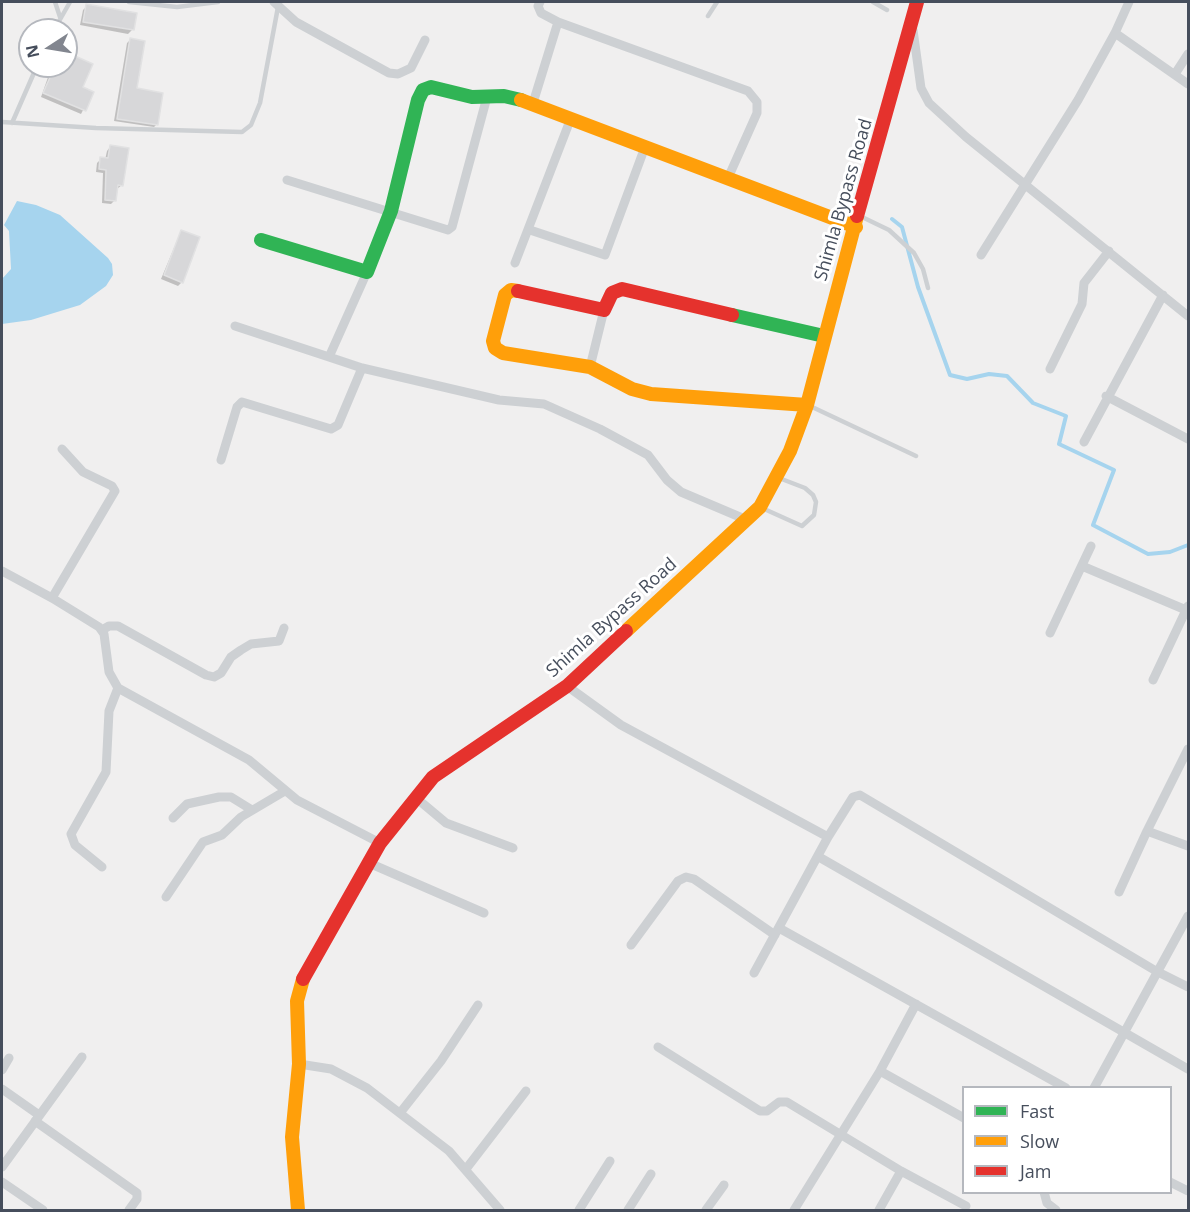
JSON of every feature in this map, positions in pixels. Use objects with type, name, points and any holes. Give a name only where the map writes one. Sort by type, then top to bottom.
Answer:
[{"type":"main road","name":"Shimla Bypass Road","points":[[298,1210],[292,1137],[299,1064],[297,1000],[299,989],[320,947],[380,843],[433,777],[567,686],[760,507],[790,451],[807,405],[917,2]]},
{"type":"main road","points":[[261,240],[367,272],[391,211],[423,90],[433,87],[472,97],[504,96],[533,103],[728,178],[858,221]]},
{"type":"main road","points":[[807,405],[651,394],[632,389],[590,367],[499,351],[493,340],[505,295],[511,290],[604,310],[612,293],[622,289],[824,336]]},
{"type":"street","points":[[540,2],[538,6],[541,13],[558,22],[754,96],[757,113],[728,178]]},
{"type":"street","points":[[981,255],[1026,186],[1115,33],[1129,2]]},
{"type":"street","points":[[276,4],[296,22],[389,73],[398,74],[411,68],[425,40]]},
{"type":"street","points":[[533,103],[558,22]]},
{"type":"street","points":[[912,22],[921,88],[929,103],[1026,186],[1188,316]]},
{"type":"street","points":[[1115,33],[1188,84]]},
{"type":"street","points":[[1175,74],[1188,54]]},
{"type":"street","points":[[287,180],[446,230],[450,229],[487,97]]},
{"type":"street","points":[[515,263],[530,230],[571,118]]},
{"type":"street","points":[[530,230],[604,255],[645,147]]},
{"type":"street","points":[[1050,369],[1082,304],[1084,283],[1109,251]]},
{"type":"street","points":[[329,357],[367,272]]},
{"type":"street","points":[[1084,442],[1106,396],[1163,295]]},
{"type":"street","points":[[590,367],[604,310]]},
{"type":"street","points":[[235,326],[362,368],[499,400],[544,404],[600,429],[648,455],[667,480],[681,492],[747,520]]},
{"type":"street","points":[[221,460],[237,407],[242,402],[331,429],[338,425],[362,368]]},
{"type":"street","points":[[1106,396],[1188,439]]},
{"type":"street","points":[[52,598],[115,491],[112,486],[83,472],[62,449]]},
{"type":"street","points":[[1050,633],[1091,546]]},
{"type":"street","points":[[1082,566],[1187,608],[1153,680]]},
{"type":"street","points":[[2,571],[52,598],[102,630],[109,672],[118,688],[249,760],[285,791],[380,843]]},
{"type":"street","points":[[102,630],[109,626],[118,626],[206,675],[214,677],[221,673],[231,657],[241,650],[251,645],[279,641],[284,628]]},
{"type":"street","points":[[567,686],[621,725],[828,837]]},
{"type":"street","points":[[102,867],[75,845],[70,834],[106,772],[109,711],[118,688]]},
{"type":"street","points":[[1119,892],[1188,749]]},
{"type":"street","points":[[166,897],[203,842],[222,835],[252,810],[285,791]]},
{"type":"street","points":[[754,973],[828,837],[853,797],[863,796],[1188,987]]},
{"type":"street","points":[[173,818],[187,804],[219,797],[231,797],[252,810]]},
{"type":"street","points":[[415,798],[446,823],[513,848]]},
{"type":"street","points":[[1147,831],[1188,846]]},
{"type":"street","points":[[819,857],[1188,1069]]},
{"type":"street","points":[[369,863],[484,913]]},
{"type":"street","points":[[631,945],[678,881],[686,877],[694,879],[777,932],[916,1004],[1062,1086]]},
{"type":"street","points":[[1095,1086],[1156,970],[1188,916]]},
{"type":"street","points":[[794,1210],[880,1071],[916,1004]]},
{"type":"street","points":[[400,1113],[441,1061],[478,1005]]},
{"type":"street","points":[[658,1047],[760,1110],[768,1111],[776,1104],[787,1102],[842,1133],[901,1171],[966,1206]]},
{"type":"street","points":[[2,1167],[82,1057]]},
{"type":"street","points":[[2,1070],[9,1058]]},
{"type":"street","points":[[299,1064],[318,1065],[344,1075],[400,1113],[449,1151],[500,1210]]},
{"type":"street","points":[[880,1071],[962,1117]]},
{"type":"street","points":[[2,1089],[37,1118],[137,1192],[137,1199],[129,1210]]},
{"type":"street","points":[[466,1169],[526,1091]]},
{"type":"street","points":[[579,1210],[610,1161]]},
{"type":"street","points":[[879,1210],[901,1171]]},
{"type":"street","points":[[628,1210],[651,1174]]},
{"type":"street","points":[[2,1182],[43,1210]]},
{"type":"street","points":[[1172,1183],[1188,1191]]},
{"type":"street","points":[[706,1210],[724,1185]]},
{"type":"street","points":[[1045,1194],[1047,1203],[1056,1210]]},
{"type":"lane","points":[[55,2],[60,17]]},
{"type":"lane","points":[[60,17],[70,2]]},
{"type":"lane","points":[[129,2],[177,7],[218,2]]},
{"type":"lane","points":[[708,16],[717,2]]},
{"type":"lane","points":[[873,2],[887,10]]},
{"type":"lane","points":[[2,122],[242,132],[250,125],[260,103],[276,4]]},
{"type":"lane","points":[[12,123],[32,78]]},
{"type":"lane","points":[[858,221],[898,236],[919,260],[928,288]]},
{"type":"lane","points":[[807,405],[916,456]]},
{"type":"lane","points":[[760,507],[794,525],[802,526],[810,521],[816,508],[813,495],[805,488],[778,477]]},
{"type":"water","points":[[17,201],[36,205],[60,215],[108,258],[112,264],[113,275],[106,286],[80,305],[31,320],[2,324],[2,279],[11,269],[9,231],[4,225]]},
{"type":"building","points":[[86,4],[137,13],[134,30],[83,22]]},
{"type":"building","points":[[130,38],[145,41],[137,88],[163,93],[158,125],[117,119]]},
{"type":"building","points":[[78,57],[93,64],[83,87],[94,92],[86,111],[43,93],[50,78],[78,78]]},
{"type":"building","points":[[110,145],[129,148],[123,186],[118,185],[116,201],[105,200],[106,170],[99,169],[100,157],[108,158]]},
{"type":"building","points":[[181,230],[200,237],[183,283],[164,275]]},
{"type":"waterway","points":[[892,219],[902,227],[918,287],[950,375],[967,379],[989,374],[1007,376],[1033,403],[1066,416],[1059,444],[1114,470],[1093,525],[1148,554],[1170,552],[1188,545]]},
{"type":"traffic: fast","points":[[261,240],[367,272],[391,211],[418,100],[423,90],[431,87],[472,97],[504,96],[521,100]]},
{"type":"traffic: fast","points":[[732,315],[824,336]]},
{"type":"traffic: slow","points":[[521,100],[856,227]]},
{"type":"traffic: slow","points":[[626,631],[760,507],[790,451],[807,405],[857,216]]},
{"type":"traffic: slow","points":[[518,291],[511,290],[505,295],[493,341],[495,348],[503,353],[590,367],[632,389],[651,394],[807,405]]},
{"type":"traffic: slow","points":[[298,1210],[292,1137],[299,1064],[297,1001],[303,979]]},
{"type":"traffic: jam","points":[[857,216],[917,2]]},
{"type":"traffic: jam","points":[[518,291],[604,310],[612,293],[622,289],[732,315]]},
{"type":"traffic: jam","points":[[303,979],[380,843],[433,777],[567,686],[626,631]]}]
